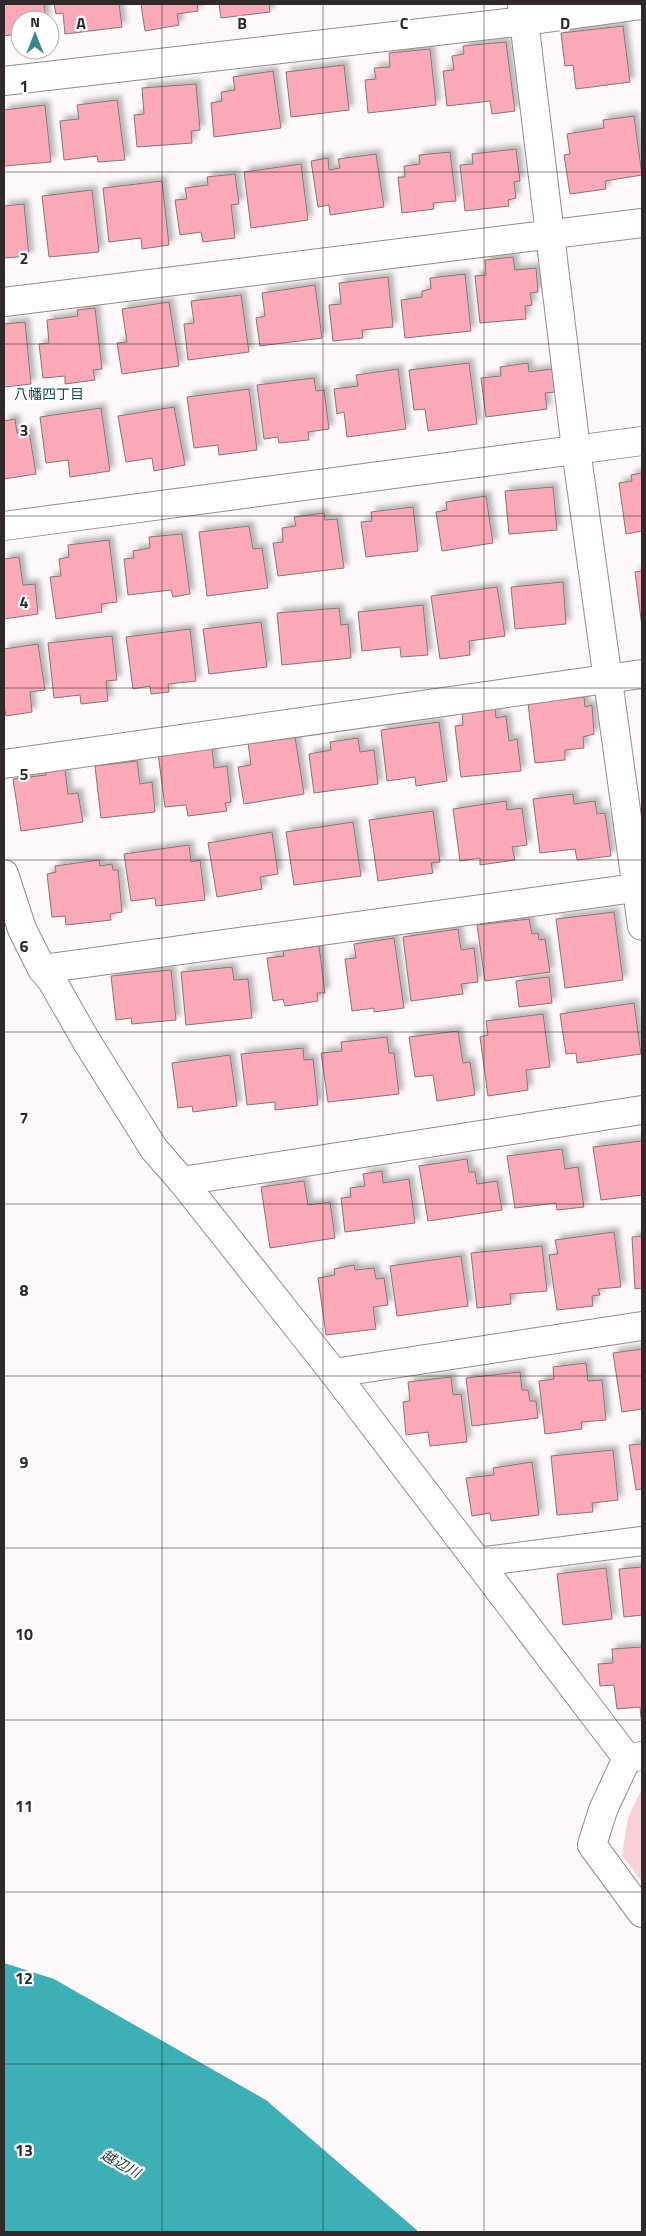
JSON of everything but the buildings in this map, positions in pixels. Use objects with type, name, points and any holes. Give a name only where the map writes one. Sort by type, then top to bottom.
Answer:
[{"type":"street","points":[[4,81],[523,12],[642,5]]},
{"type":"street","points":[[523,12],[576,449],[640,888],[642,926]]},
{"type":"street","points":[[4,302],[642,223]]},
{"type":"street","points":[[4,526],[642,441]]},
{"type":"street","points":[[4,764],[642,674]]},
{"type":"street","points":[[4,874],[22,930],[42,969],[52,981],[87,1042],[154,1149],[182,1181],[334,1373],[478,1562],[635,1757],[603,1810],[592,1844],[642,1913]]},
{"type":"street","points":[[42,969],[640,888]]},
{"type":"street","points":[[182,1181],[642,1110]]},
{"type":"street","points":[[334,1373],[642,1326]]},
{"type":"street","points":[[478,1562],[642,1541]]},
{"type":"shaded area","points":[[642,1788],[642,1882],[622,1855],[628,1818]]},
{"type":"water","name":"越辺川","points":[[4,1963],[54,1979],[266,2100],[419,2232],[4,2232]]},
{"type":"district","name":"八幡四丁目","points":[[49,393]]}]
